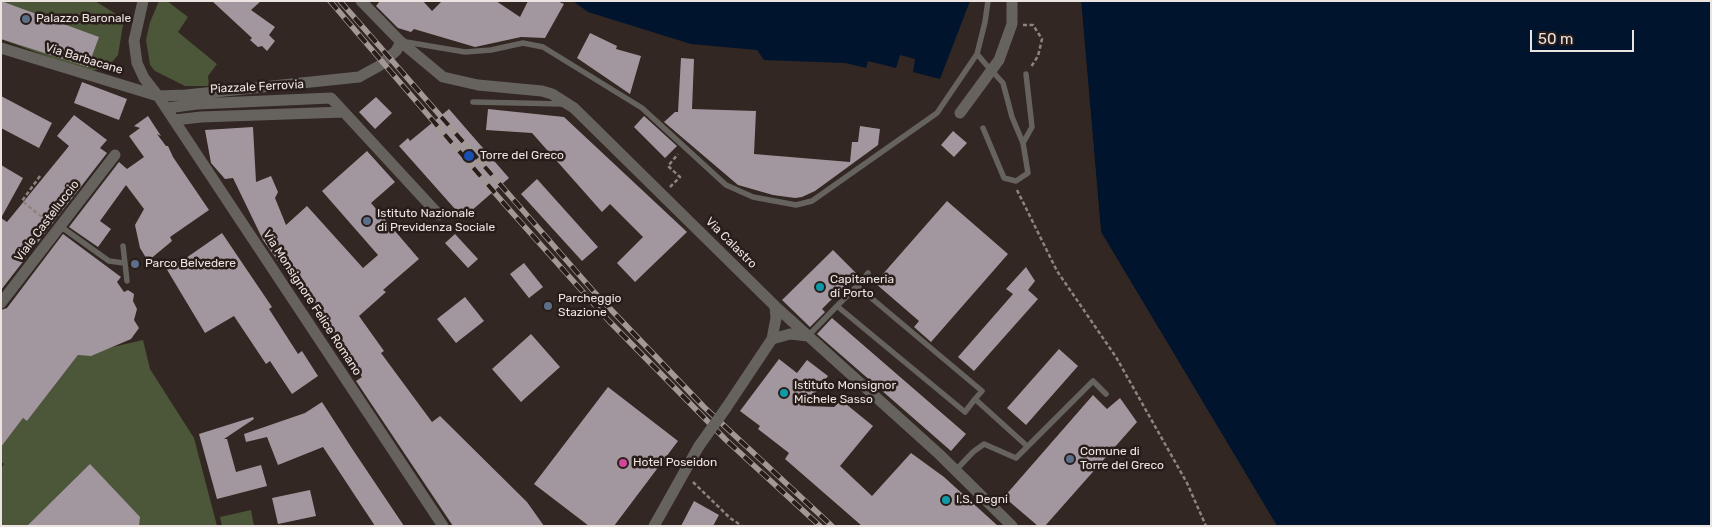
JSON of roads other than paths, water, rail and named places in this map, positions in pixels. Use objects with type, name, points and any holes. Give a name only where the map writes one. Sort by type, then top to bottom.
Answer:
[{"type":"street","name":"Via Monsignore Felice Romano","points":[[143,1],[134,41],[136,63],[144,78],[167,108],[443,526]]},
{"type":"street","name":"Via Calastro","points":[[361,1],[398,46],[443,77],[478,85],[542,91],[552,94],[574,108],[775,306],[956,470],[1012,526]]},
{"type":"street","points":[[960,113],[999,60],[1012,24],[1012,1]]},
{"type":"street","name":"Via Barbacane","points":[[1,48],[158,96],[186,95],[358,77],[379,66],[398,46]]},
{"type":"street","name":"Piazzale Ferrovia","points":[[167,108],[197,104],[326,97],[334,101],[439,215]]},
{"type":"street","points":[[175,120],[201,117],[344,112]]},
{"type":"street","name":"Viale Castelluccio","points":[[1,303],[115,155]]},
{"type":"street","points":[[654,526],[699,446],[772,339],[776,318],[775,306]]},
{"type":"street","points":[[772,339],[790,334],[808,336]]},
{"type":"lane","points":[[398,46],[464,52],[491,50],[523,43],[543,46],[642,108],[726,184],[753,197],[779,203],[804,204],[937,113],[977,54],[988,1]]},
{"type":"lane","points":[[977,54],[1003,83],[1012,117],[1023,143],[1028,173],[1016,182],[1004,178],[983,128]]},
{"type":"lane","points":[[1023,143],[1032,127],[1026,74]]},
{"type":"lane","points":[[473,102],[566,104]]},
{"type":"lane","points":[[59,228],[109,261],[124,263]]},
{"type":"lane","points":[[123,246],[127,281]]},
{"type":"lane","points":[[808,336],[868,273]]},
{"type":"lane","points":[[836,306],[965,412],[982,391],[857,286]]},
{"type":"lane","points":[[956,470],[973,452],[984,444],[1016,458],[1093,381],[1106,394]]},
{"type":"lane","points":[[975,399],[1027,446]]},
{"type":"water","points":[[573,1],[970,1],[940,79],[913,72],[915,59],[900,55],[896,68],[868,61],[866,68],[845,63],[764,60],[757,50],[691,44],[588,12]]},
{"type":"water","points":[[1081,1],[1711,1],[1711,526],[1277,526],[1101,232]]},
{"type":"railway","points":[[330,1],[507,207],[609,321],[726,440],[820,526]]},
{"type":"railway","points":[[340,1],[595,293],[704,407],[832,526]]},
{"type":"place","name":"Palazzo Baronale","points":[[26,19]]},
{"type":"place","name":"Torre del Greco","points":[[469,156]]},
{"type":"place","name":"Istituto Nazionale di Previdenza Sociale","points":[[367,221]]},
{"type":"place","name":"Parco Belvedere","points":[[135,264]]},
{"type":"place","name":"Capitaneria di Porto","points":[[820,287]]},
{"type":"place","name":"Parcheggio Stazione","points":[[548,306]]},
{"type":"place","name":"Istituto Monsignor Michele Sasso","points":[[784,393]]},
{"type":"place","name":"Comune di Torre del Greco","points":[[1070,459]]},
{"type":"place","name":"Hotel Poseidon","points":[[623,463]]},
{"type":"place","name":"I.S. Degni","points":[[946,500]]}]
